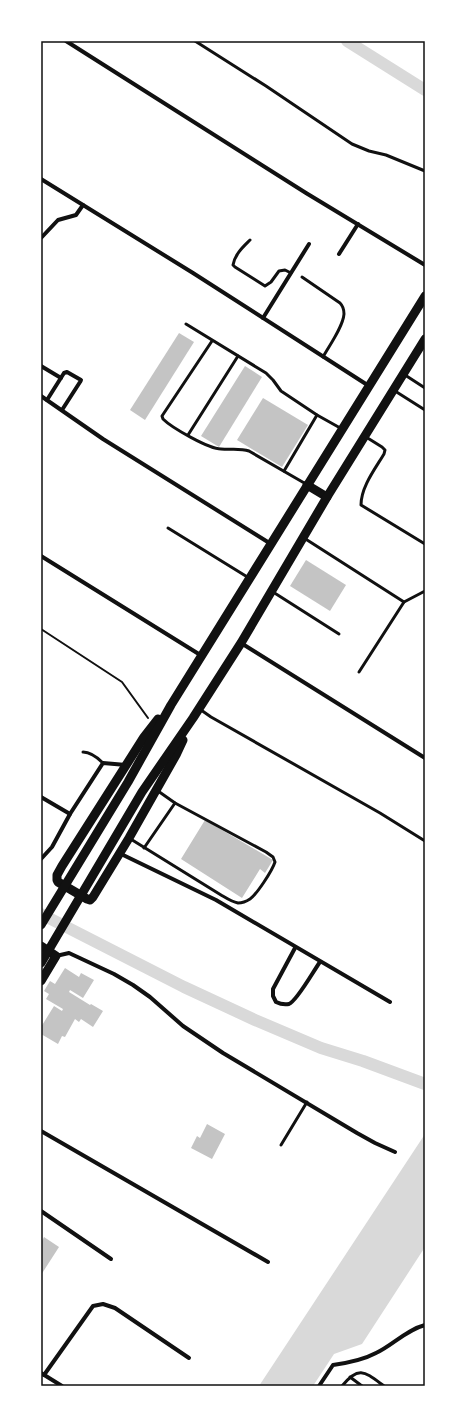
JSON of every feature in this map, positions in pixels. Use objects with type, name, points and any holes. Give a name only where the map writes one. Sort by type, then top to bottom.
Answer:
[{"type":"main road","points":[[41,925],[128,782],[171,704],[425,296]]},
{"type":"main road","points":[[41,963],[142,792],[193,718],[241,643],[327,497],[425,339]]},
{"type":"main road","points":[[307,485],[327,497]]},
{"type":"main road","points":[[171,704],[144,737],[57,875],[56,880],[87,900],[90,900],[129,838],[176,755],[193,718]]},
{"type":"main road","points":[[41,946],[56,956],[41,981]]},
{"type":"street","points":[[66,41],[425,266]]},
{"type":"street","points":[[41,179],[370,386]]},
{"type":"street","points":[[41,238],[58,220],[76,214],[83,205]]},
{"type":"street","points":[[339,254],[358,224]]},
{"type":"street","points":[[263,318],[310,244]]},
{"type":"street","points":[[41,366],[61,378]]},
{"type":"street","points":[[47,400],[61,378],[67,372],[79,378],[80,380],[62,410]]},
{"type":"street","points":[[41,396],[103,439],[271,544]]},
{"type":"street","points":[[41,556],[202,656]]},
{"type":"street","points":[[241,643],[425,758]]},
{"type":"street","points":[[41,859],[52,847],[70,814],[103,762],[126,765]]},
{"type":"street","points":[[41,797],[70,814]]},
{"type":"street","points":[[120,853],[216,900],[295,948],[390,1002]]},
{"type":"street","points":[[295,948],[273,988],[273,996],[276,1002],[290,1004],[320,962]]},
{"type":"street","points":[[56,956],[69,953],[114,974],[150,997],[170,1016],[223,1053],[375,1143],[396,1152]]},
{"type":"street","points":[[41,1131],[268,1262]]},
{"type":"street","points":[[41,1211],[111,1259]]},
{"type":"street","points":[[62,1386],[42,1374],[93,1306],[103,1304],[115,1308],[189,1358]]},
{"type":"street","points":[[319,1386],[333,1365],[376,1353],[414,1328],[425,1325]]},
{"type":"lane","points":[[195,41],[266,86],[352,144],[369,151],[386,155],[425,171]]},
{"type":"lane","points":[[250,240],[236,255],[234,265],[236,267],[265,286],[272,282],[279,271],[285,270],[292,273]]},
{"type":"lane","points":[[302,277],[340,303],[343,308],[344,314],[342,322],[323,357]]},
{"type":"lane","points":[[186,324],[266,373],[273,380],[278,389],[317,415],[342,429]]},
{"type":"lane","points":[[212,341],[162,416],[165,421],[213,448],[221,450],[243,449],[249,451],[307,485]]},
{"type":"lane","points":[[188,435],[238,356]]},
{"type":"lane","points":[[403,374],[425,388]]},
{"type":"lane","points":[[393,390],[425,410]]},
{"type":"lane","points":[[284,471],[317,415]]},
{"type":"lane","points":[[365,436],[385,450],[367,483],[361,499],[361,505],[425,544]]},
{"type":"lane","points":[[168,528],[250,579]]},
{"type":"lane","points":[[303,537],[404,602]]},
{"type":"lane","points":[[271,591],[339,634]]},
{"type":"lane","points":[[359,672],[404,602],[425,591]]},
{"type":"lane","points":[[199,708],[211,717],[425,841]]},
{"type":"lane","points":[[83,752],[88,752],[94,755],[103,762]]},
{"type":"lane","points":[[129,838],[221,895],[238,903],[251,899],[271,871],[275,862],[266,852],[174,803],[156,790]]},
{"type":"lane","points":[[144,848],[174,803]]},
{"type":"lane","points":[[281,1145],[307,1102]]},
{"type":"lane","points":[[342,1386],[350,1377],[361,1372],[367,1374],[384,1386]]},
{"type":"lane","points":[[350,1377],[362,1386]]},
{"type":"path","points":[[41,629],[122,682],[154,725]]},
{"type":"shaded area","points":[[425,1134],[425,1247],[362,1344],[334,1354],[313,1386],[259,1386]]},
{"type":"building","points":[[179,333],[194,342],[145,420],[130,410]]},
{"type":"building","points":[[245,366],[262,377],[219,447],[201,436]]},
{"type":"building","points":[[263,398],[308,425],[282,467],[237,440]]},
{"type":"building","points":[[306,560],[346,585],[330,611],[290,586]]},
{"type":"building","points":[[205,820],[273,860],[265,873],[260,869],[242,898],[181,859]]},
{"type":"building","points":[[65,968],[79,977],[81,973],[94,980],[83,998],[70,990],[69,992],[103,1011],[93,1027],[81,1019],[79,1022],[75,1019],[65,1037],[62,1036],[58,1044],[41,1034],[41,1027],[54,1006],[62,1011],[63,1009],[46,999],[49,994],[44,991],[50,981],[55,984]]},
{"type":"building","points":[[207,1124],[225,1134],[212,1159],[191,1148],[197,1136],[200,1138]]},
{"type":"building","points":[[44,1237],[59,1247],[41,1275],[41,1243]]},
{"type":"waterway","points":[[347,41],[425,90]]},
{"type":"waterway","points":[[41,914],[184,987],[255,1020],[321,1048],[363,1061],[425,1084]]}]
